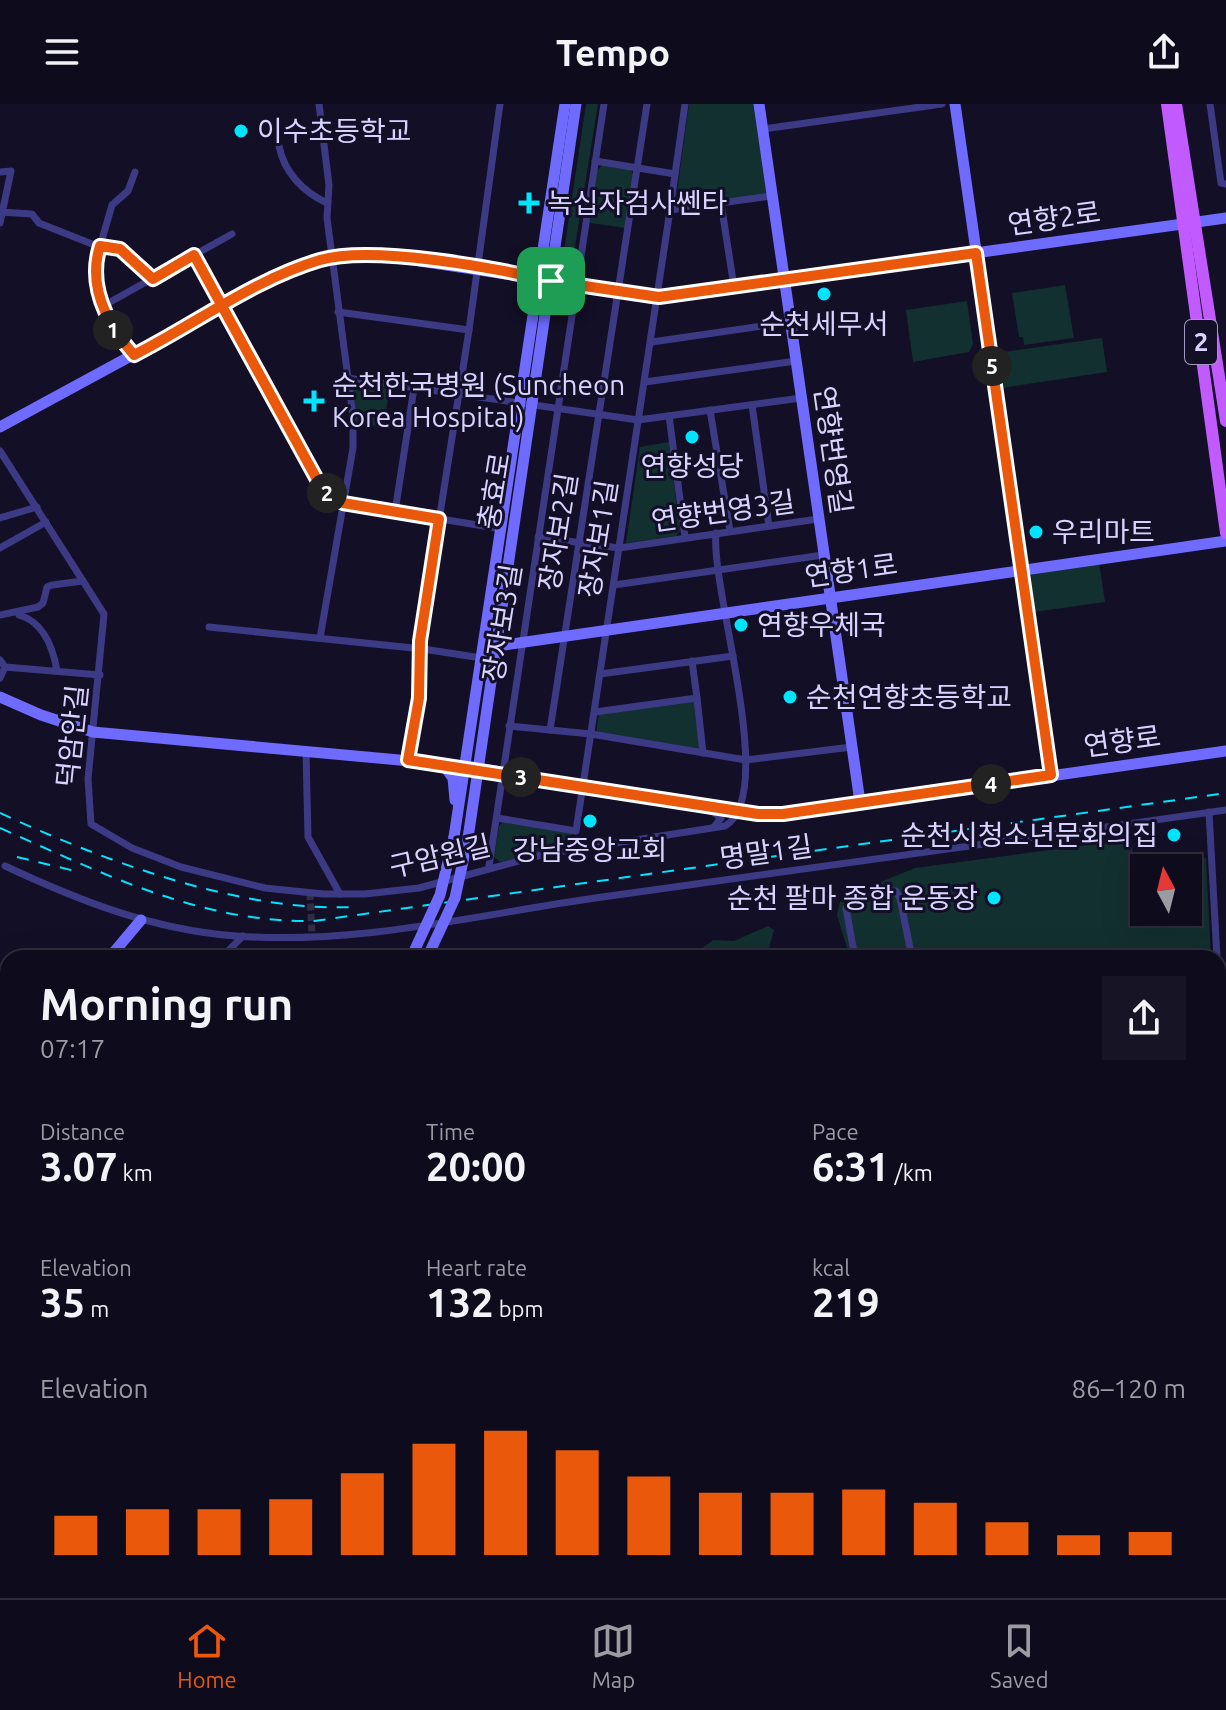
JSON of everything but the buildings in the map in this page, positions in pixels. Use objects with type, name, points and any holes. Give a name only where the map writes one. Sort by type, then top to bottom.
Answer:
[{"type":"main road","name":"2","points":[[1167,104],[1226,421]]},
{"type":"main road","name":"2","points":[[1176,104],[1221,460],[1226,533]]},
{"type":"street","points":[[319,104],[329,179],[327,203],[353,448],[320,638]]},
{"type":"street","points":[[408,760],[423,649],[420,641],[460,394],[500,104]]},
{"type":"street","name":"충효로","points":[[546,280],[565,104]]},
{"type":"street","name":"충효로","points":[[431,950],[455,898],[468,838],[471,768],[486,651],[576,104]]},
{"type":"street","name":"장자보3길","points":[[489,866],[604,104]]},
{"type":"street","name":"장자보2길","points":[[550,730],[647,104]]},
{"type":"street","points":[[685,104],[670,210],[771,196]]},
{"type":"street","name":"연향번영길","points":[[759,104],[860,802]]},
{"type":"street","points":[[763,129],[942,104]]},
{"type":"street","points":[[955,104],[1051,775]]},
{"type":"street","points":[[1210,104],[1221,183],[1226,184]]},
{"type":"street","points":[[279,146],[291,175],[307,191],[327,203]]},
{"type":"street","points":[[595,161],[675,174]]},
{"type":"street","points":[[0,172],[11,171],[0,223]]},
{"type":"street","points":[[134,355],[111,327],[95,274],[112,205],[128,191],[135,172]]},
{"type":"street","points":[[721,203],[734,287]]},
{"type":"street","name":"장자보1길","points":[[583,788],[670,210]]},
{"type":"street","points":[[2,212],[32,214],[39,223],[100,246],[120,249],[153,279]]},
{"type":"street","name":"연향2로","points":[[0,427],[282,274],[332,257],[388,255],[659,297],[1226,218]]},
{"type":"street","points":[[103,306],[232,234]]},
{"type":"street","points":[[194,255],[329,497],[343,503],[507,530]]},
{"type":"street","points":[[338,312],[469,330]]},
{"type":"street","points":[[652,342],[790,322]]},
{"type":"street","points":[[645,382],[796,361]]},
{"type":"street","points":[[347,378],[638,420],[801,398]]},
{"type":"street","points":[[395,512],[414,388]]},
{"type":"street","points":[[752,405],[769,526]]},
{"type":"street","points":[[710,410],[730,531]]},
{"type":"street","points":[[669,416],[685,537]]},
{"type":"street","name":"덕암안길","points":[[0,451],[105,618],[87,813],[94,828],[132,848],[181,867],[265,888],[310,893]]},
{"type":"street","points":[[0,518],[37,507]]},
{"type":"street","name":"연향번영3길","points":[[538,537],[619,548],[818,519]]},
{"type":"street","points":[[0,548],[46,522]]},
{"type":"street","points":[[583,788],[576,831],[579,849],[728,825],[740,812],[746,760],[716,533]]},
{"type":"street","name":"연향1로","points":[[486,651],[521,641],[606,628],[1226,541]]},
{"type":"street","points":[[614,585],[823,555]]},
{"type":"street","points":[[0,615],[17,614],[43,603],[47,587],[83,581]]},
{"type":"street","points":[[17,614],[40,626],[57,671]]},
{"type":"street","points":[[209,627],[423,649],[486,651]]},
{"type":"street","points":[[600,674],[733,656]]},
{"type":"street","points":[[692,661],[703,753]]},
{"type":"street","points":[[0,678],[2,664],[100,675]]},
{"type":"street","name":"연향로","points":[[0,697],[41,715],[93,732],[443,764],[740,812],[783,814],[1226,751]]},
{"type":"street","points":[[595,712],[697,698]]},
{"type":"street","points":[[509,726],[591,734],[746,760],[852,747]]},
{"type":"street","points":[[306,752],[308,837],[340,894]]},
{"type":"street","points":[[443,764],[453,778],[458,813]]},
{"type":"street","name":"충효로","points":[[415,950],[440,895],[471,768]]},
{"type":"street","points":[[703,806],[721,818],[711,828]]},
{"type":"street","name":"명말1길","points":[[243,936],[312,937],[436,924],[568,902],[1226,810]]},
{"type":"street","points":[[1209,812],[1217,950]]},
{"type":"street","points":[[497,818],[576,831]]},
{"type":"street","name":"구암원길","points":[[310,893],[419,888],[475,874],[489,866],[579,849]]},
{"type":"street","points":[[5,866],[82,901],[141,920],[243,936]]},
{"type":"street","points":[[854,950],[846,908],[888,889],[896,891],[900,898],[910,950]]},
{"type":"street","points":[[116,950],[141,920]]},
{"type":"street","points":[[229,950],[243,936]]},
{"type":"green space","points":[[586,104],[598,104],[570,278],[561,271]]},
{"type":"green space","points":[[689,104],[755,104],[768,191],[763,195],[675,206]]},
{"type":"green space","points":[[603,164],[630,169],[634,176],[626,228],[590,223],[597,171]]},
{"type":"green space","points":[[1065,285],[1074,338],[1024,345],[1023,337],[1019,337],[1012,293]]},
{"type":"green space","points":[[967,301],[973,344],[969,352],[913,362],[906,310]]},
{"type":"green space","points":[[1102,338],[1107,372],[1002,388],[996,353]]},
{"type":"green space","points":[[352,384],[389,389],[384,427],[358,424]]},
{"type":"green space","points":[[669,442],[680,531],[676,536],[626,543],[640,447]]},
{"type":"green space","points":[[1099,562],[1105,602],[1034,612],[1033,573]]},
{"type":"green space","points":[[695,701],[701,751],[596,733],[599,714]]},
{"type":"green space","points":[[504,821],[572,833],[572,841],[566,846],[500,862],[494,857],[499,826]]},
{"type":"green space","name":"순천 팔마 종합 운동장","points":[[1131,839],[1130,926],[1202,926],[1202,859],[1206,858],[1211,950],[848,950],[837,915],[840,902],[849,895],[915,868]]},
{"type":"green space","points":[[768,926],[774,930],[769,950],[700,950],[713,940],[734,941]]},
{"type":"tunnel","points":[[310,893],[312,937]]},
{"type":"railway","points":[[0,828],[114,878],[191,904],[231,914],[314,921],[1226,793]]},
{"type":"railway","points":[[0,813],[82,848],[172,880],[264,901],[352,907]]},
{"type":"railway","points":[[17,857],[75,871]]},
{"type":"place","name":"이수초등학교","points":[[241,131]]},
{"type":"place","name":"녹십자검사쎈타","points":[[529,203]]},
{"type":"place","name":"순천세무서","points":[[824,294]]},
{"type":"place","name":"순천한국병원 (Suncheon Korea Hospital)","points":[[314,401]]},
{"type":"place","name":"연향성당","points":[[692,437]]},
{"type":"place","name":"우리마트","points":[[1036,532]]},
{"type":"place","name":"연향우체국","points":[[741,625]]},
{"type":"place","name":"순천연향초등학교","points":[[790,697]]},
{"type":"place","name":"강남중앙교회","points":[[590,821]]},
{"type":"place","name":"순천시청소년문화의집","points":[[1174,835]]},
{"type":"place","name":"순천 팔마 종합 운동장","points":[[994,898]]},
{"type":"route","points":[[551,281],[388,255],[361,253],[332,257],[282,274],[223,307],[134,355],[111,327],[96,285],[95,265],[100,246],[113,247],[120,249],[130,262],[153,279],[194,255],[223,307],[319,483],[329,497],[343,503],[439,519],[420,641],[423,649],[419,698],[408,760],[465,766],[583,788],[758,814],[783,814],[1051,775],[976,253],[659,297],[551,281]]}]
